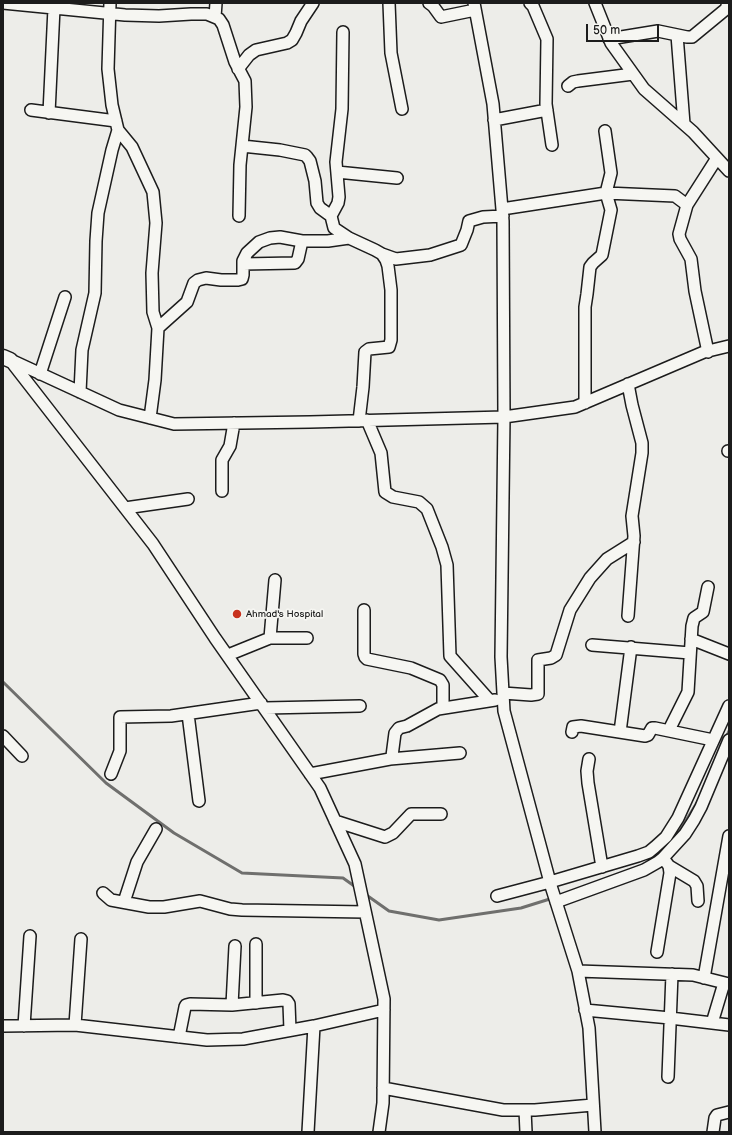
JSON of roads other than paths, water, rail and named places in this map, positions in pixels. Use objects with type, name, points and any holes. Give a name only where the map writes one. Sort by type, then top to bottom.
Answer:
[{"type":"street","points":[[3,3],[54,8],[109,8],[158,16],[207,14],[215,17],[223,25],[235,62],[245,81],[246,107],[242,146],[239,216]]},
{"type":"street","points":[[215,17],[216,3]]},
{"type":"street","points":[[238,69],[249,55],[256,50],[287,43],[292,40],[301,20],[313,3]]},
{"type":"street","points":[[389,3],[391,53],[402,109]]},
{"type":"street","points":[[429,3],[441,17],[474,6],[493,104],[502,213],[504,417],[500,657],[504,712],[550,884],[578,971],[589,1028],[595,1132]]},
{"type":"street","points":[[530,3],[533,6],[547,39],[547,110],[552,145]]},
{"type":"street","points":[[595,3],[611,44],[644,89],[693,132],[729,171]]},
{"type":"street","points":[[609,39],[658,31],[687,37],[695,35],[726,9],[728,3]]},
{"type":"street","points":[[49,113],[54,8]]},
{"type":"street","points":[[109,8],[108,69],[112,105],[117,126],[132,147],[153,192],[156,223],[152,273],[153,312],[158,328],[155,380],[150,418]]},
{"type":"street","points":[[331,216],[338,203],[339,197],[336,162],[342,109],[343,32]]},
{"type":"street","points":[[676,35],[684,124]]},
{"type":"street","points":[[568,86],[578,80],[633,74]]},
{"type":"street","points":[[31,110],[117,126]]},
{"type":"street","points":[[494,120],[547,110]]},
{"type":"street","points":[[80,392],[82,350],[95,292],[98,213],[117,126]]},
{"type":"street","points":[[585,403],[585,307],[590,267],[592,263],[602,255],[611,210],[606,192],[611,173],[605,131]]},
{"type":"street","points":[[242,146],[280,150],[308,157],[315,181],[317,203],[320,208],[331,216],[334,228],[348,238],[396,259],[430,255],[461,245],[469,221],[606,192],[675,196],[687,205]]},
{"type":"street","points":[[708,352],[696,296],[691,259],[682,244],[679,234],[687,205],[717,158]]},
{"type":"street","points":[[337,172],[398,178]]},
{"type":"street","points":[[158,328],[187,302],[194,283],[198,280],[206,278],[242,279],[243,264],[247,253],[259,242],[270,238],[280,237],[302,241],[328,241],[348,238]]},
{"type":"street","points":[[243,264],[295,263],[298,259],[302,241]]},
{"type":"street","points":[[382,254],[388,266],[391,290],[392,340],[389,347],[369,349],[365,352],[363,420],[381,453],[385,492],[393,497],[419,502],[427,509],[442,547],[447,565],[450,656],[490,701]]},
{"type":"street","points":[[40,374],[66,297]]},
{"type":"street","points":[[7,358],[118,410],[174,424],[504,417],[576,407],[628,384],[708,352],[729,346]]},
{"type":"street","points":[[7,358],[154,544],[228,656],[320,788],[355,864],[384,999],[383,1103],[379,1132]]},
{"type":"street","points":[[628,384],[642,443],[642,453],[632,516],[634,542],[628,616]]},
{"type":"street","points":[[222,491],[222,460],[230,446],[234,423]]},
{"type":"street","points":[[125,508],[188,499]]},
{"type":"street","points":[[390,759],[392,756],[396,730],[407,726],[433,711],[490,701],[503,696],[538,694],[538,660],[551,658],[556,655],[570,610],[579,595],[590,578],[602,564],[634,542]]},
{"type":"street","points":[[270,638],[275,580]]},
{"type":"street","points":[[669,730],[688,692],[691,639],[694,618],[703,612],[708,587]]},
{"type":"street","points":[[364,610],[365,657],[367,659],[411,668],[440,680],[443,685],[444,708]]},
{"type":"street","points":[[228,656],[270,638],[307,638]]},
{"type":"street","points":[[691,639],[729,654]]},
{"type":"street","points":[[592,644],[690,653]]},
{"type":"street","points":[[620,732],[630,647]]},
{"type":"street","points":[[111,774],[120,751],[120,717],[171,716],[263,705],[360,706]]},
{"type":"street","points":[[497,896],[550,884],[649,852],[666,837],[678,818],[729,706]]},
{"type":"street","points":[[188,714],[199,801]]},
{"type":"street","points":[[572,732],[573,728],[581,726],[645,736],[648,735],[652,728],[655,728],[713,740]]},
{"type":"street","points":[[3,736],[22,756]]},
{"type":"street","points":[[666,862],[702,807],[724,766],[729,740]]},
{"type":"street","points":[[310,774],[390,759],[460,753]]},
{"type":"street","points":[[589,759],[587,771],[588,783],[602,867]]},
{"type":"street","points":[[335,821],[385,837],[393,833],[411,814],[441,814]]},
{"type":"street","points":[[124,902],[137,862],[156,829]]},
{"type":"street","points":[[704,978],[729,836]]},
{"type":"street","points":[[555,901],[644,870],[658,862],[666,862],[694,881],[698,900]]},
{"type":"street","points":[[657,952],[670,872],[666,862]]},
{"type":"street","points":[[103,893],[111,900],[155,908],[200,901],[230,909],[242,910],[364,907]]},
{"type":"street","points":[[24,1026],[30,936]]},
{"type":"street","points":[[75,1025],[81,939]]},
{"type":"street","points":[[256,944],[256,1003]]},
{"type":"street","points":[[232,1005],[235,946]]},
{"type":"street","points":[[578,971],[693,975],[727,983],[712,1023]]},
{"type":"street","points":[[668,1077],[672,974]]},
{"type":"street","points":[[179,1037],[184,1007],[186,1005],[232,1005],[282,1000],[287,1001],[290,1030]]},
{"type":"street","points":[[3,1026],[75,1025],[207,1040],[243,1039],[314,1026],[384,1010]]},
{"type":"street","points":[[585,1010],[729,1025]]},
{"type":"street","points":[[308,1132],[314,1026]]},
{"type":"street","points":[[383,1088],[503,1110],[525,1110],[593,1105]]},
{"type":"street","points":[[525,1110],[526,1132]]},
{"type":"street","points":[[713,1132],[715,1118],[717,1115],[729,1112]]},
{"type":"waterway","points":[[3,682],[106,783],[174,833],[242,873],[343,878],[357,888]]},
{"type":"waterway","points":[[726,738],[729,731]]},
{"type":"waterway","points":[[649,862],[679,832],[698,801]]},
{"type":"waterway","points":[[365,894],[389,911],[439,920],[521,908],[553,898]]},
{"type":"place","name":"Ahmad's Hospital","points":[[237,614]]}]
